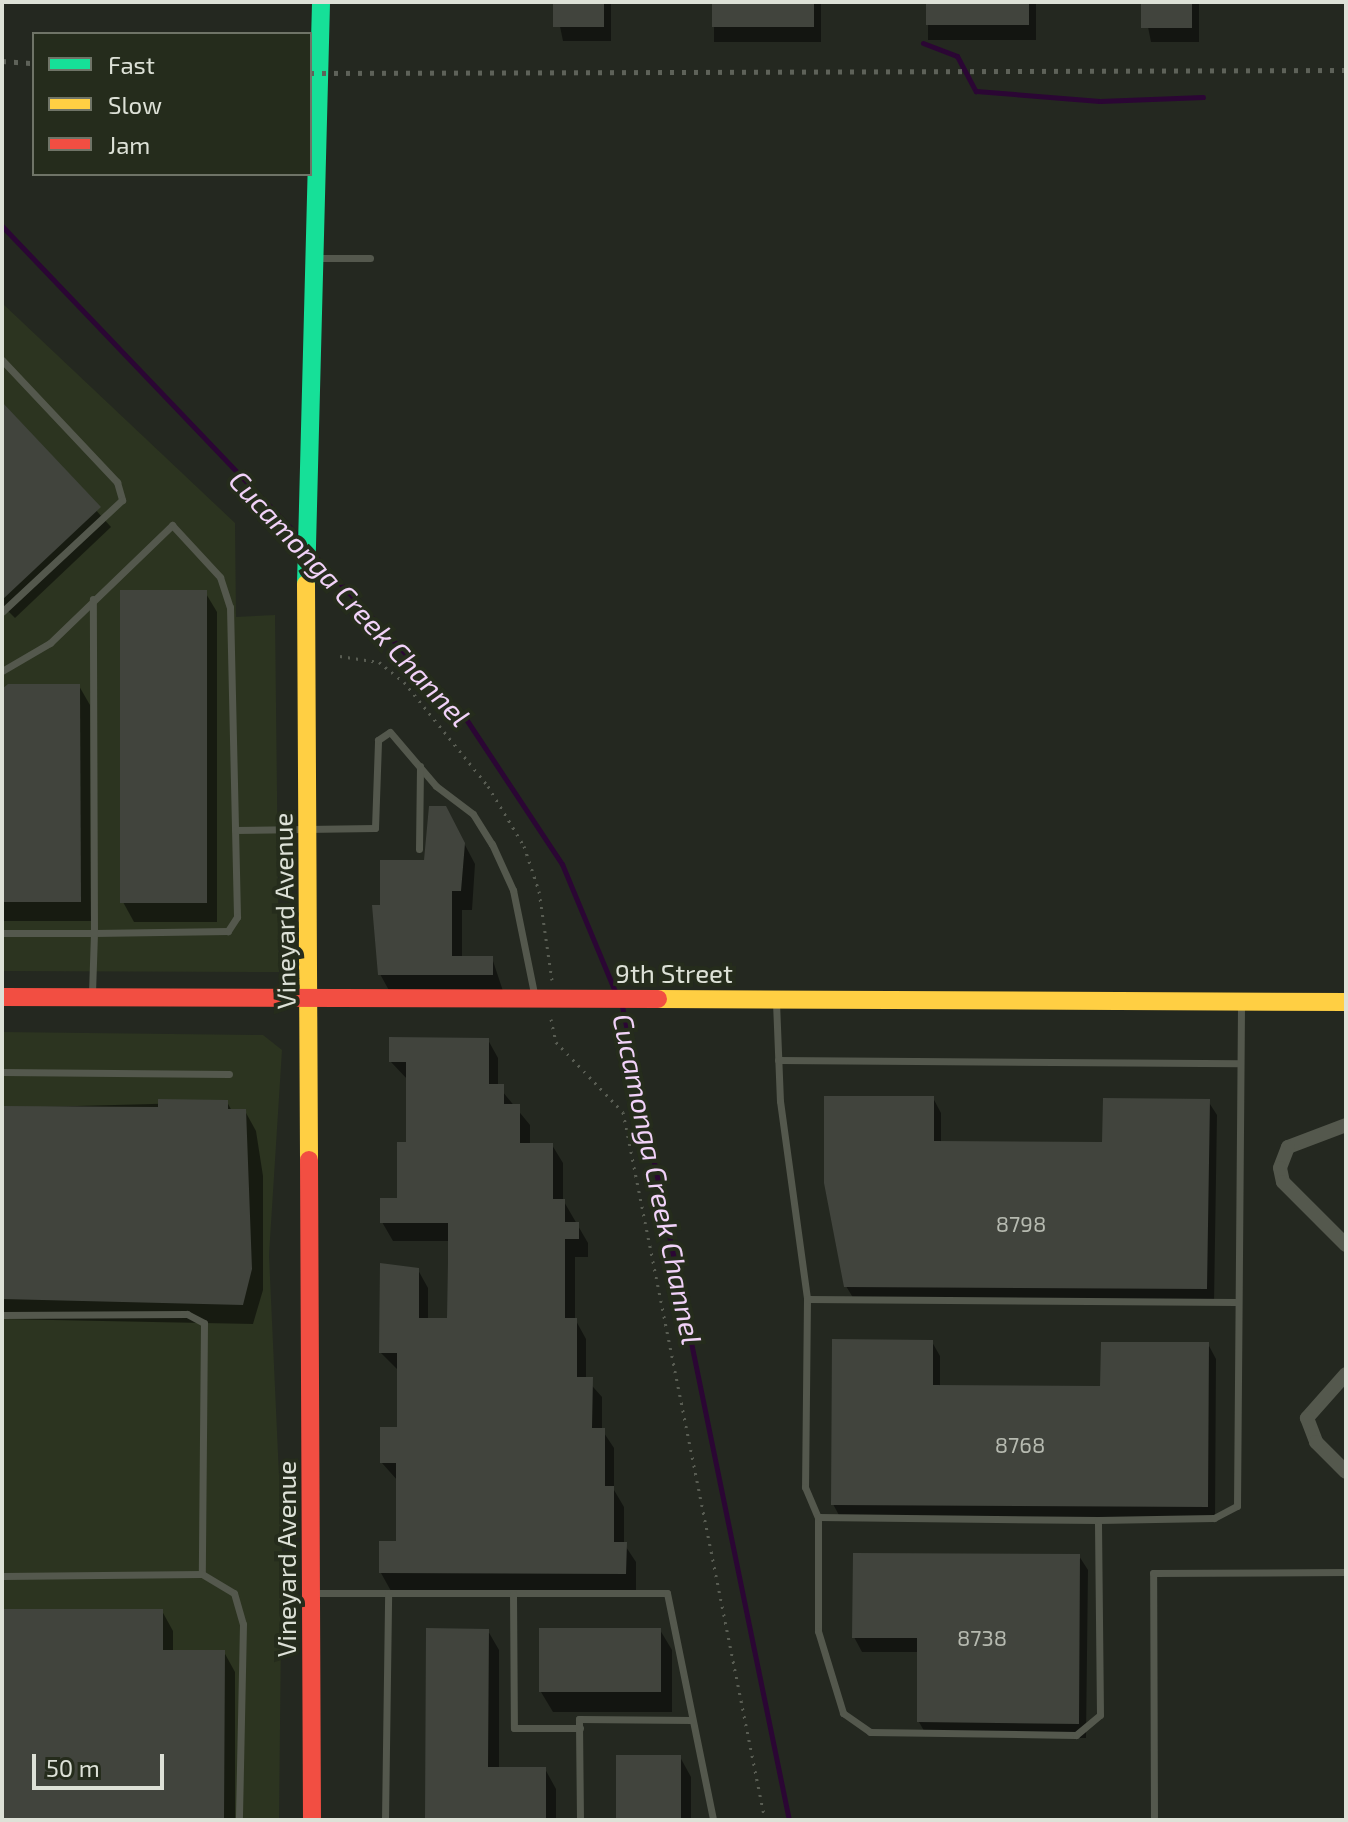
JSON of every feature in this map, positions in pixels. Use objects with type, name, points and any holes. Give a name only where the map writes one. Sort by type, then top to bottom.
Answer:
[{"type":"main road","name":"Vineyard Avenue","points":[[312,1820],[312,999],[306,495],[321,2]]},
{"type":"main road","name":"9th Street","points":[[2,997],[1346,1002]]},
{"type":"street","points":[[1346,1125],[1288,1147],[1280,1168],[1283,1182],[1346,1245]]},
{"type":"street","points":[[1346,1374],[1307,1418],[1316,1442],[1346,1472]]},
{"type":"lane","points":[[314,258],[370,258]]},
{"type":"lane","points":[[2,360],[117,482],[122,500],[2,612]]},
{"type":"lane","points":[[2,671],[50,643],[172,525],[220,577],[230,607],[237,917],[228,931],[2,933]]},
{"type":"lane","points":[[92,997],[93,599]]},
{"type":"lane","points":[[235,830],[375,828],[382,734],[390,732],[420,766],[473,814],[492,844],[519,913],[535,998]]},
{"type":"lane","points":[[419,849],[420,766]]},
{"type":"lane","points":[[776,999],[778,1060],[807,1299],[805,1487],[818,1517],[818,1631],[843,1713],[870,1732],[1076,1735],[1100,1715],[1098,1520]]},
{"type":"lane","points":[[818,1517],[1214,1518],[1237,1506],[1236,1302],[1241,1001]]},
{"type":"lane","points":[[778,1060],[1240,1063]]},
{"type":"lane","points":[[2,1072],[229,1074]]},
{"type":"lane","points":[[807,1299],[1236,1302]]},
{"type":"lane","points":[[2,1315],[187,1314],[204,1323],[202,1574]]},
{"type":"lane","points":[[1154,1820],[1153,1573],[1346,1572]]},
{"type":"lane","points":[[2,1576],[202,1574],[234,1593],[243,1624],[239,1820]]},
{"type":"lane","points":[[312,1593],[667,1593],[713,1820]]},
{"type":"lane","points":[[385,1820],[388,1593]]},
{"type":"lane","points":[[513,1594],[514,1728],[580,1728]]},
{"type":"lane","points":[[580,1820],[579,1719],[692,1720]]},
{"type":"path","points":[[340,656],[379,662],[404,682],[488,786],[524,846],[553,975]]},
{"type":"path","points":[[550,1023],[556,1042],[623,1112],[765,1820]]},
{"type":"shaded area","points":[[2,303],[235,523],[236,617],[275,615],[279,972],[2,971]]},
{"type":"shaded area","points":[[2,1032],[263,1035],[282,1050],[269,1255],[282,1542],[279,1820],[2,1820]]},
{"type":"building","points":[[553,2],[604,2],[604,27],[553,27]]},
{"type":"building","points":[[712,2],[814,2],[814,27],[712,27]]},
{"type":"building","points":[[926,2],[1029,2],[1029,25],[926,25]]},
{"type":"building","points":[[1141,2],[1192,2],[1192,28],[1141,28]]},
{"type":"building","points":[[2,402],[101,507],[2,600]]},
{"type":"building","points":[[120,590],[207,590],[207,903],[120,903]]},
{"type":"building","points":[[8,684],[80,684],[81,902],[2,902],[2,689]]},
{"type":"building","points":[[429,806],[446,806],[465,843],[461,891],[452,891],[452,956],[493,956],[493,975],[378,975],[372,905],[380,905],[380,860],[424,860]]},
{"type":"building","points":[[389,1037],[489,1038],[489,1084],[504,1084],[504,1104],[520,1104],[520,1143],[553,1143],[553,1199],[565,1199],[565,1222],[579,1222],[579,1239],[565,1239],[565,1318],[577,1318],[577,1377],[593,1377],[592,1428],[605,1428],[605,1486],[614,1486],[614,1542],[627,1542],[626,1574],[379,1573],[379,1541],[396,1541],[396,1463],[380,1463],[380,1427],[397,1427],[397,1353],[379,1353],[380,1263],[419,1268],[419,1318],[447,1318],[448,1223],[380,1223],[380,1198],[397,1198],[397,1142],[406,1142],[406,1062],[389,1062]]},
{"type":"building","points":[[824,1096],[934,1096],[934,1141],[1102,1142],[1103,1098],[1210,1099],[1207,1289],[844,1287],[824,1183]]},
{"type":"building","points":[[158,1099],[228,1100],[228,1109],[246,1109],[252,1269],[243,1305],[2,1299],[2,1106],[158,1107]]},
{"type":"building","points":[[832,1339],[933,1340],[933,1385],[1100,1386],[1101,1342],[1209,1342],[1208,1507],[831,1505]]},
{"type":"building","points":[[853,1553],[1080,1554],[1079,1724],[917,1722],[917,1638],[852,1638]]},
{"type":"building","points":[[2,1609],[163,1609],[163,1650],[225,1650],[224,1820],[2,1820]]},
{"type":"building","points":[[426,1628],[489,1629],[488,1767],[546,1767],[546,1820],[425,1820]]},
{"type":"building","points":[[539,1628],[661,1628],[661,1692],[539,1692]]},
{"type":"building","points":[[616,1755],[681,1755],[681,1820],[616,1820]]},
{"type":"waterway","points":[[923,43],[957,56],[976,91],[1100,101],[1203,97]]},
{"type":"waterway","name":"Cucamonga Creek Channel","points":[[2,226],[297,535]]},
{"type":"waterway","name":"Cucamonga Creek Channel","points":[[314,555],[466,719],[562,864],[616,994]]},
{"type":"waterway","name":"Cucamonga Creek Channel","points":[[622,1006],[789,1820]]},
{"type":"railway","points":[[2,61],[32,63]]},
{"type":"railway","points":[[312,73],[1346,70]]},
{"type":"traffic: fast","points":[[306,584],[321,2]]},
{"type":"traffic: slow","points":[[306,584],[309,1160]]},
{"type":"traffic: slow","points":[[658,999],[1346,1002]]},
{"type":"traffic: jam","points":[[2,997],[658,999]]},
{"type":"traffic: jam","points":[[309,1160],[312,1820]]}]
